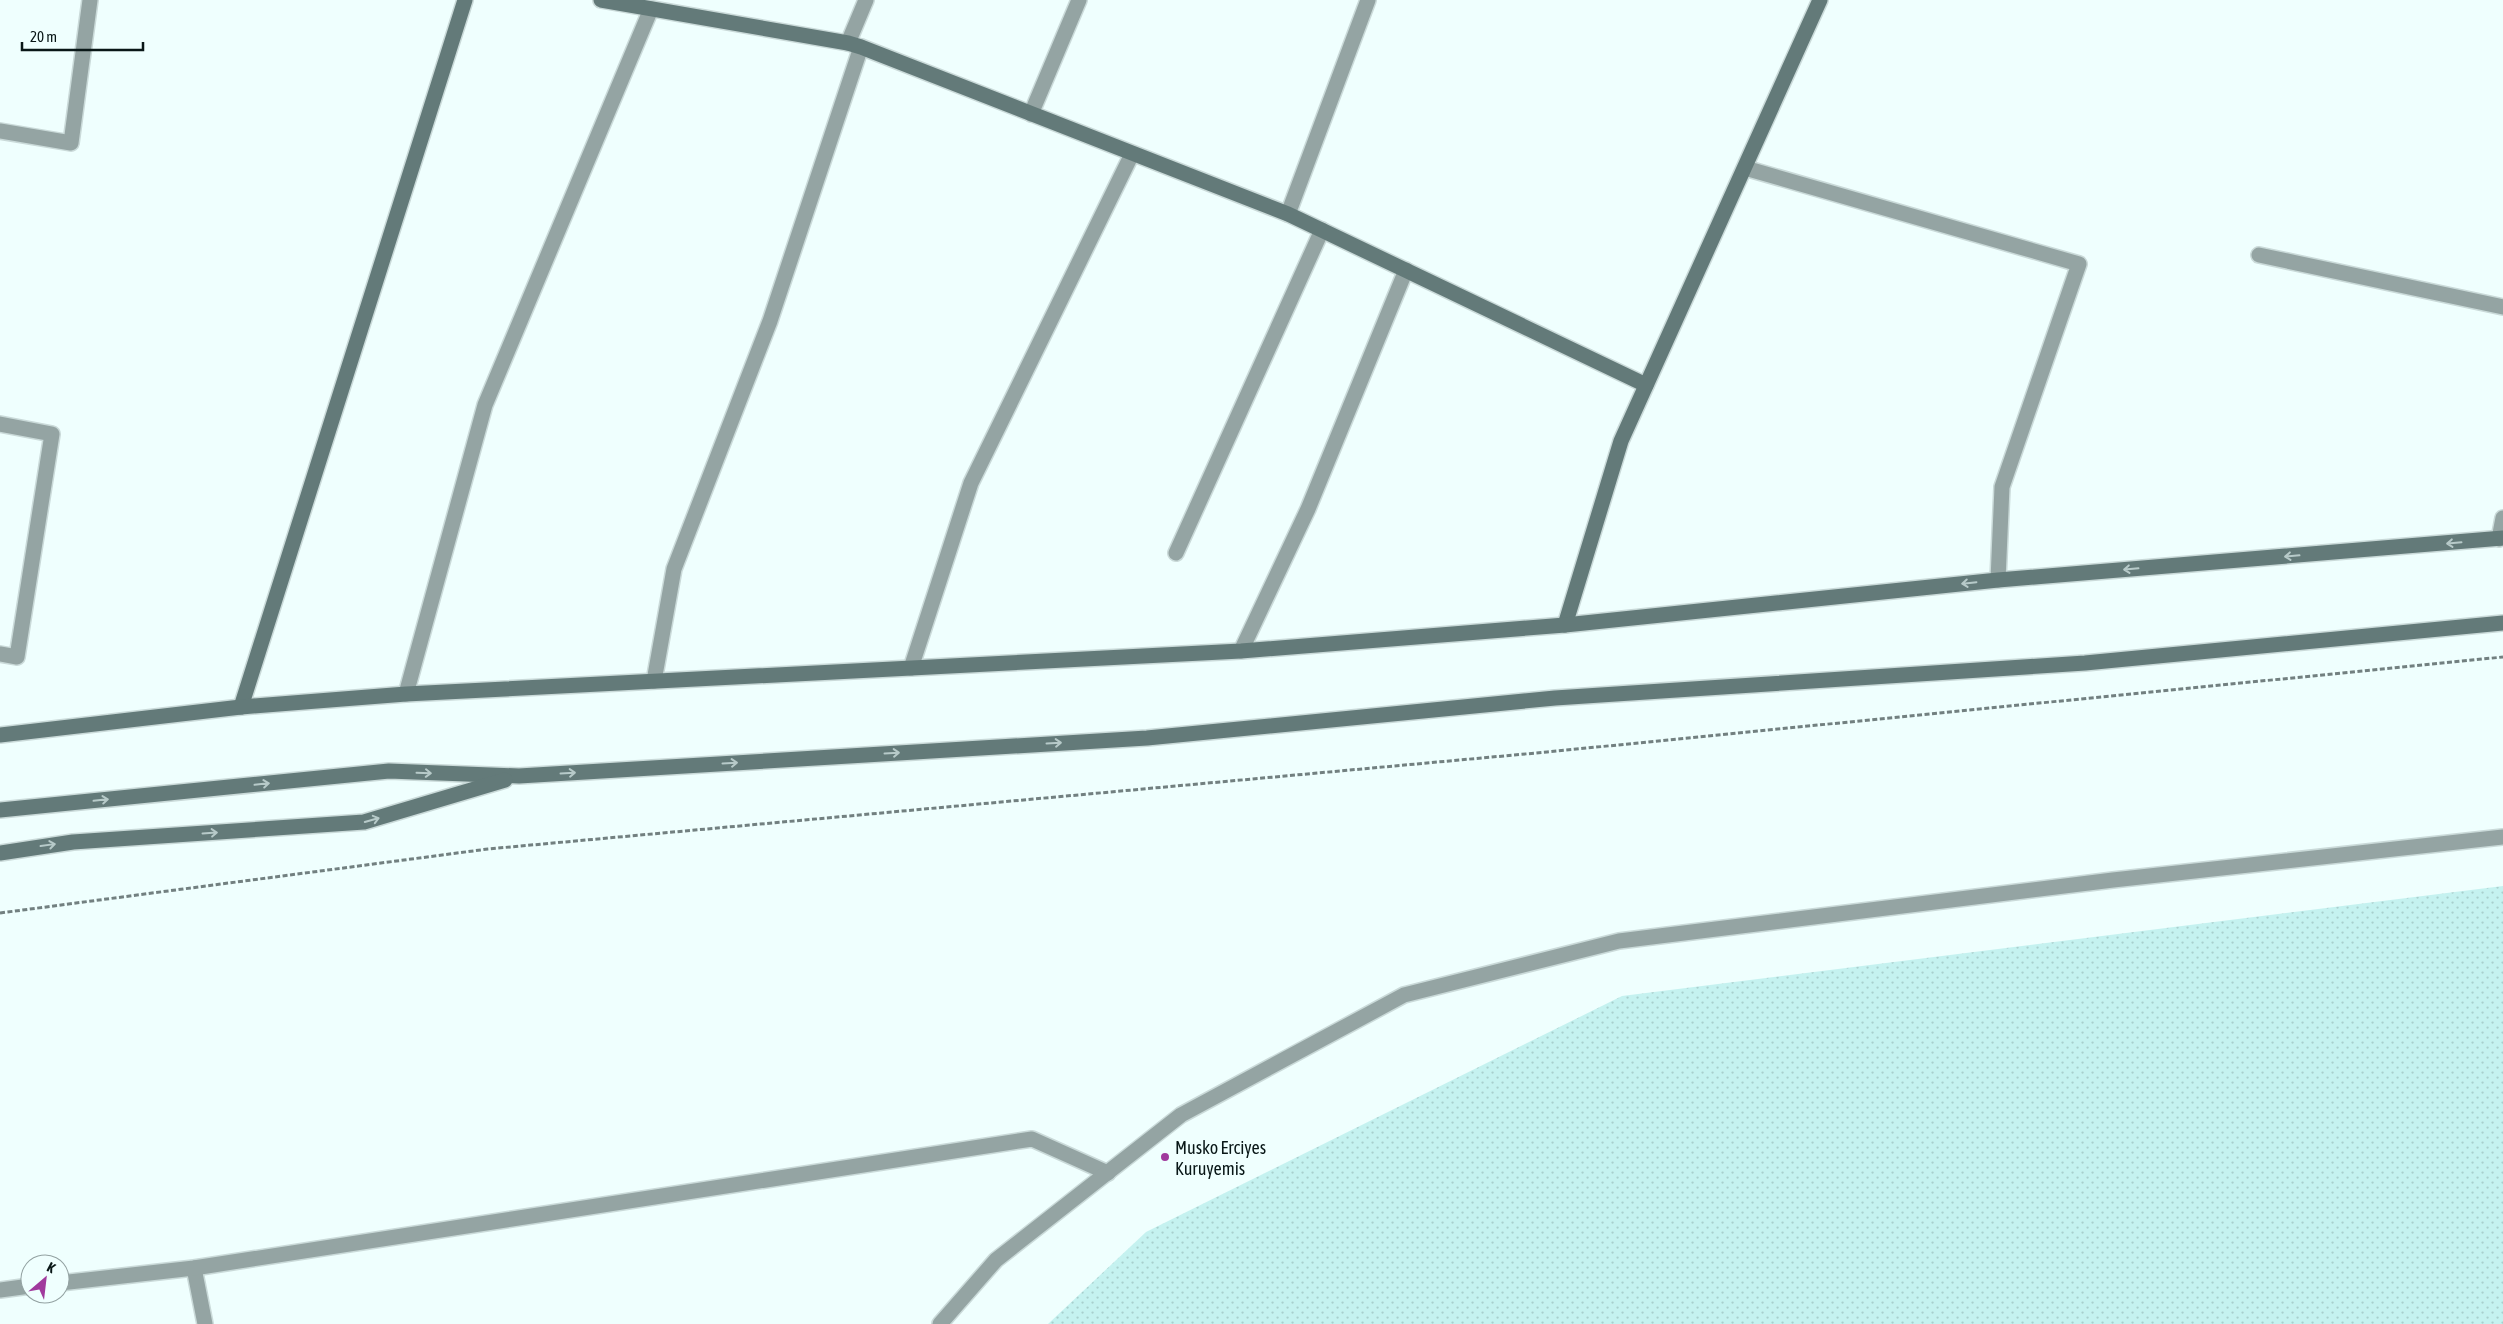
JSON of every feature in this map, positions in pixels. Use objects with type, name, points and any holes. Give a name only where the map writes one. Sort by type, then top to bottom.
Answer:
[{"type":"main road","points":[[241,707],[465,0]]},
{"type":"main road","points":[[601,0],[854,45],[1288,214],[1646,385]]},
{"type":"main road","points":[[1565,625],[1621,442],[1820,0]]},
{"type":"main road","points":[[0,735],[241,707],[406,694],[1241,651],[1565,625],[1998,580],[2501,539]]},
{"type":"main road","points":[[0,810],[389,772],[519,776],[1147,738],[1556,698],[2085,663],[2503,623]]},
{"type":"main road","points":[[0,853],[73,842],[364,822],[519,776]]},
{"type":"street","points":[[0,131],[72,143],[90,0]]},
{"type":"street","points":[[654,681],[674,569],[770,321],[866,0]]},
{"type":"street","points":[[1031,114],[1078,0]]},
{"type":"street","points":[[1288,214],[1368,0]]},
{"type":"street","points":[[406,694],[485,405],[650,8]]},
{"type":"street","points":[[912,668],[971,483],[1132,154]]},
{"type":"street","points":[[1745,168],[2079,264],[2002,487],[1998,580]]},
{"type":"street","points":[[1176,553],[1322,230]]},
{"type":"street","points":[[2259,255],[2503,307]]},
{"type":"street","points":[[1241,651],[1308,510],[1406,270]]},
{"type":"street","points":[[0,424],[52,434],[17,657],[0,654]]},
{"type":"street","points":[[2501,539],[2503,518]]},
{"type":"street","points":[[940,1324],[996,1260],[1180,1115],[1404,995],[1619,941],[2113,880],[2503,837]]},
{"type":"street","points":[[70,1282],[194,1268],[1032,1139],[1108,1173]]},
{"type":"street","points":[[194,1268],[205,1324]]},
{"type":"street","points":[[0,1290],[20,1287]]},
{"type":"path","points":[[0,913],[488,849],[1537,753],[2503,657]]},
{"type":"shaded area","points":[[2503,886],[2503,1324],[1048,1324],[1146,1232],[1622,996]]},
{"type":"place","name":"Musko Erciyes Kuruyemis","points":[[1165,1157]]}]
